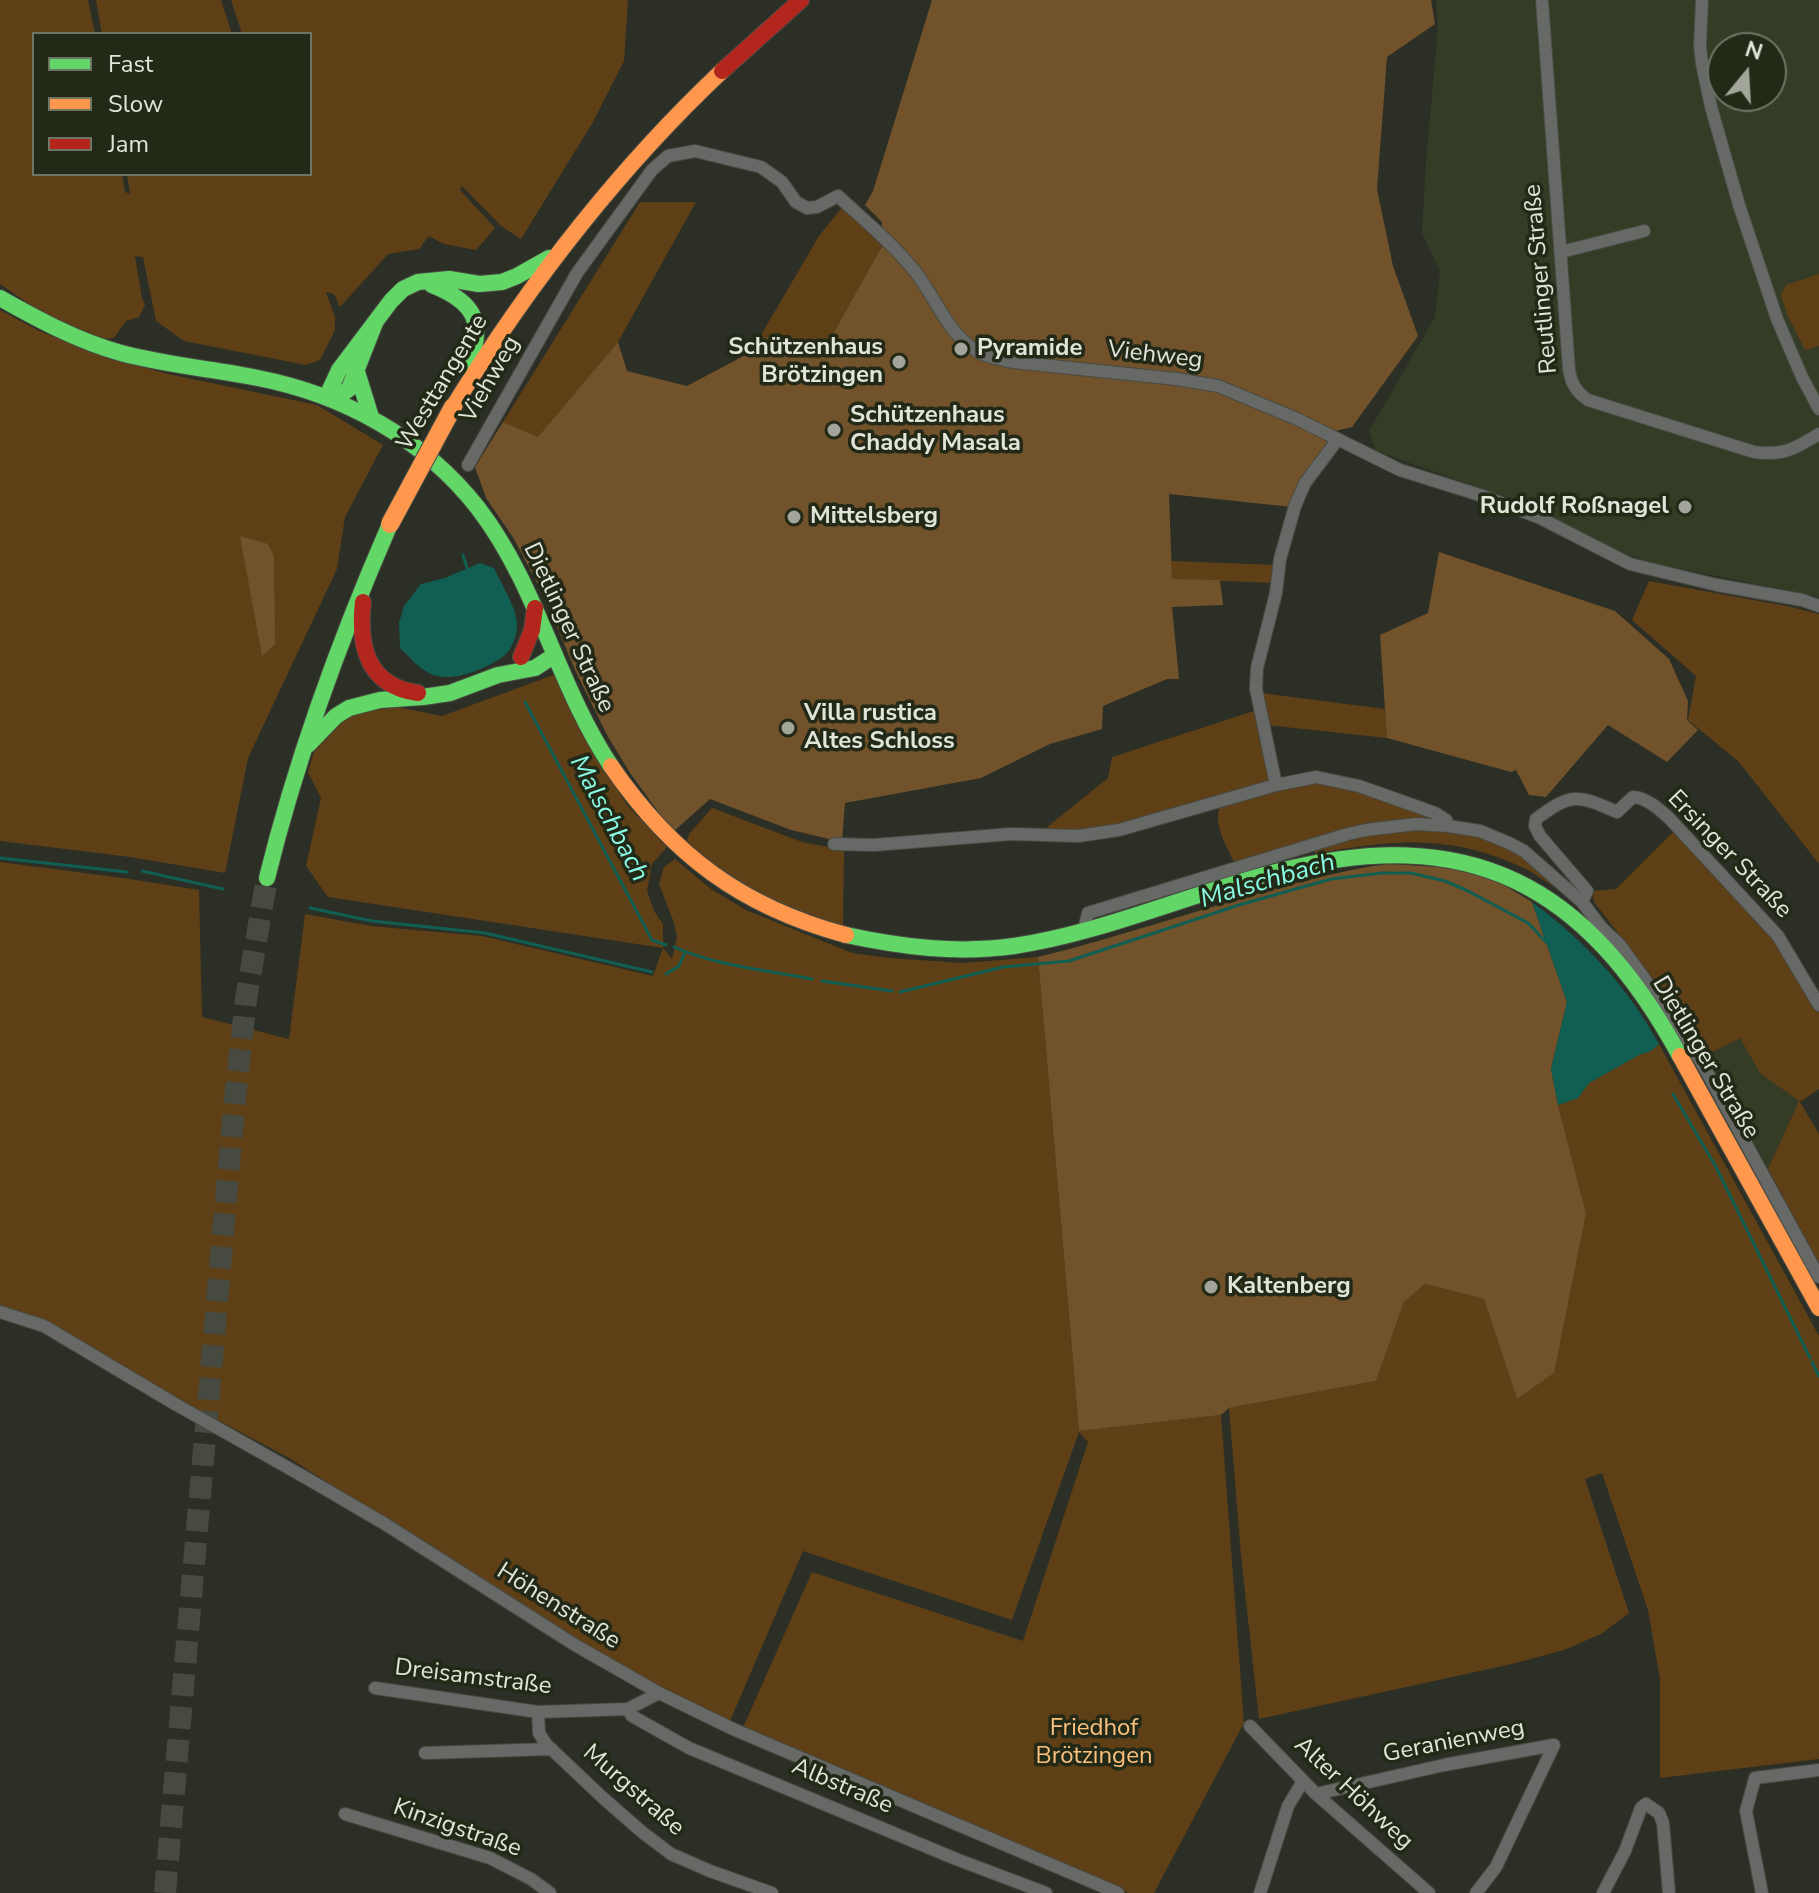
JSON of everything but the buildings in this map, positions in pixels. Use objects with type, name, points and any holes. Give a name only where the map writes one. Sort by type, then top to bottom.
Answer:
[{"type":"main road","name":"Westtangente","points":[[267,878],[288,791],[325,679],[390,524],[457,400],[518,307],[590,210],[684,107],[801,0]]},
{"type":"main road","points":[[375,323],[349,389],[339,396],[327,396],[339,370],[391,301],[403,289],[423,282],[449,279],[479,284],[502,282],[557,253]]},
{"type":"main road","points":[[423,282],[455,295],[475,318],[476,347],[457,400]]},
{"type":"main road","name":"Dietlinger Straße","points":[[0,298],[72,336],[120,352],[260,378],[327,396],[371,417],[420,450],[451,478],[500,540],[519,573],[588,727],[614,771],[632,794],[695,862],[751,898],[806,923],[900,946],[968,949],[1010,946],[1084,930],[1276,872],[1369,855],[1400,853],[1439,857],[1490,869],[1520,881],[1563,908],[1596,938],[1654,1014],[1672,1041],[1819,1308]]},
{"type":"main road","points":[[357,372],[371,417]]},
{"type":"main road","points":[[366,576],[360,639],[365,653],[382,678],[399,690],[431,696]]},
{"type":"main road","points":[[521,657],[532,630],[535,608]]},
{"type":"main road","points":[[501,674],[521,657],[541,651],[555,655]]},
{"type":"main road","points":[[301,751],[315,739],[325,724],[351,707],[456,691],[501,674],[538,667],[555,655]]},
{"type":"street","name":"Reutlinger Straße","points":[[1542,0],[1570,375],[1579,394],[1599,404],[1754,452],[1786,452],[1819,434]]},
{"type":"street","points":[[1702,0],[1702,64],[1739,205],[1777,319],[1819,409]]},
{"type":"street","name":"Viehweg","points":[[468,465],[577,273],[652,170],[668,156],[695,151],[761,167],[782,182],[796,202],[807,208],[817,207],[838,196],[889,242],[915,271],[955,332],[972,348],[989,356],[1013,362],[1218,386],[1297,419],[1400,470],[1540,518],[1630,564],[1819,606]]},
{"type":"street","points":[[1561,252],[1644,231]]},
{"type":"street","points":[[1276,785],[1256,689],[1257,668],[1276,593],[1280,559],[1295,506],[1305,483],[1338,439]]},
{"type":"street","name":"Dietlinger Straße","points":[[834,844],[874,845],[1011,834],[1094,834],[1316,777],[1359,786],[1435,813],[1446,820],[1448,826]]},
{"type":"street","name":"Ersinger Straße","points":[[1536,819],[1556,806],[1580,798],[1617,812],[1633,797],[1656,807],[1778,936],[1819,1005]]},
{"type":"street","name":"Dietlinger Straße","points":[[1536,819],[1535,826],[1540,836],[1587,891],[1582,902]]},
{"type":"street","name":"Dietlinger Straße","points":[[1084,930],[1088,913],[1348,834],[1416,824],[1480,831],[1509,843],[1524,851],[1582,902],[1620,945],[1679,1026],[1819,1277]]},
{"type":"street","name":"Höhenstraße","points":[[0,1312],[44,1326],[409,1539],[592,1655],[659,1693],[733,1729],[1118,1893]]},
{"type":"street","name":"Dreisamstraße","points":[[375,1688],[538,1712],[628,1709],[659,1693]]},
{"type":"street","name":"Albstraße","points":[[628,1709],[632,1716],[689,1748],[1046,1893]]},
{"type":"street","name":"Murgstraße","points":[[538,1712],[539,1733],[546,1744],[602,1797],[671,1854],[772,1893]]},
{"type":"street","name":"Alter Höhweg","points":[[1250,1726],[1316,1794],[1429,1893]]},
{"type":"street","name":"Geranienweg","points":[[1316,1794],[1444,1765],[1554,1745],[1496,1867],[1476,1893]]},
{"type":"street","points":[[425,1753],[552,1749]]},
{"type":"street","points":[[1762,1893],[1746,1811],[1755,1778],[1819,1770]]},
{"type":"street","points":[[1260,1893],[1288,1806],[1303,1781]]},
{"type":"street","points":[[1603,1893],[1625,1851],[1641,1808],[1646,1804],[1659,1813],[1663,1823],[1669,1893]]},
{"type":"street","name":"Kinzigstraße","points":[[345,1814],[490,1858],[531,1879],[550,1893]]},
{"type":"shaded area","points":[[932,0],[1431,0],[1435,24],[1387,57],[1377,189],[1393,266],[1418,336],[1352,427],[1335,431],[1304,477],[1292,507],[1169,494],[1172,579],[1220,580],[1223,605],[1172,607],[1179,679],[1167,679],[1103,706],[1102,729],[1050,744],[981,778],[845,803],[842,842],[791,830],[710,799],[673,832],[607,735],[546,600],[514,539],[486,498],[475,467],[503,422],[538,437],[618,342],[627,371],[687,386],[751,352],[819,359],[882,246],[882,222],[865,205],[873,191]]},
{"type":"shaded area","points":[[1436,0],[1819,0],[1819,597],[1653,563],[1607,548],[1551,516],[1376,451],[1369,431],[1435,317],[1440,271],[1422,233],[1438,27]]},
{"type":"shaded area","points":[[240,536],[268,544],[274,556],[275,644],[262,656]]},
{"type":"shaded area","points":[[1439,552],[1615,611],[1669,659],[1688,701],[1687,720],[1698,730],[1667,762],[1608,725],[1546,797],[1529,795],[1516,770],[1511,772],[1387,738],[1380,635],[1428,613]]},
{"type":"shaded area","points":[[1389,864],[1471,872],[1492,878],[1532,902],[1567,1002],[1551,1069],[1586,1213],[1554,1373],[1517,1399],[1484,1299],[1425,1284],[1404,1302],[1376,1381],[1229,1408],[1221,1415],[1079,1431],[1038,957],[1281,887]]},
{"type":"shaded area","points":[[1740,1037],[1760,1073],[1799,1101],[1768,1169],[1705,1056]]},
{"type":"green space","points":[[0,0],[88,0],[95,32],[32,32],[32,176],[122,176],[125,192],[130,194],[127,176],[312,176],[312,32],[241,32],[231,0],[628,0],[624,61],[593,122],[521,239],[501,226],[462,186],[460,190],[495,228],[476,250],[444,244],[429,236],[419,249],[388,254],[340,307],[334,294],[326,292],[335,317],[335,330],[320,360],[306,365],[184,341],[156,321],[143,257],[135,256],[145,305],[139,317],[126,321],[114,338],[100,338],[70,328],[0,284]]},
{"type":"green space","points":[[96,0],[221,0],[231,32],[102,32]]},
{"type":"green space","points":[[640,202],[696,202],[618,342],[538,438],[503,422]]},
{"type":"green space","points":[[843,206],[882,246],[819,359],[751,352],[819,236]]},
{"type":"green space","points":[[1819,274],[1819,346],[1805,350],[1781,295],[1786,285]]},
{"type":"green space","points":[[0,310],[39,331],[105,357],[168,374],[317,405],[383,445],[345,517],[337,569],[248,758],[225,873],[130,857],[0,841]]},
{"type":"green space","points":[[1171,561],[1278,565],[1276,583],[1172,579]]},
{"type":"green space","points":[[1649,581],[1819,614],[1819,864],[1739,762],[1688,720],[1696,676],[1632,620]]},
{"type":"green space","points":[[556,674],[594,753],[627,805],[667,847],[652,864],[647,891],[654,911],[663,924],[663,948],[328,897],[306,866],[321,798],[308,772],[314,752],[351,713],[397,707],[442,716]]},
{"type":"green space","points":[[1261,693],[1385,709],[1387,738],[1266,725]]},
{"type":"green space","points":[[1257,710],[1270,774],[1268,782],[1110,830],[1046,831],[1108,778],[1112,757]]},
{"type":"green space","points":[[1302,783],[1331,783],[1421,811],[1437,821],[1407,820],[1241,864],[1234,862],[1219,824],[1222,802]]},
{"type":"green space","points":[[712,808],[802,842],[844,850],[843,926],[759,894],[703,857],[687,841],[689,834]]},
{"type":"green space","points":[[1416,829],[1474,834],[1522,855],[1565,894],[1523,868],[1467,848],[1393,843],[1316,854],[1314,849],[1367,834]]},
{"type":"green space","points":[[1676,829],[1776,940],[1819,1010],[1819,1089],[1800,1102],[1819,1134],[1819,1263],[1768,1169],[1799,1101],[1760,1073],[1740,1038],[1705,1056],[1659,986],[1594,902],[1592,891],[1616,889]]},
{"type":"green space","name":"Friedhof Brötzingen","points":[[675,859],[711,889],[746,910],[852,953],[963,963],[1038,957],[1079,1431],[1221,1415],[1244,1723],[1154,1893],[1129,1893],[742,1730],[812,1572],[1023,1641],[1088,1442],[1079,1432],[1012,1620],[803,1551],[730,1721],[583,1643],[289,1458],[171,1395],[46,1320],[0,1307],[0,862],[199,890],[202,1017],[289,1039],[305,914],[371,926],[482,936],[653,976],[663,948],[672,959],[677,937],[659,884],[664,867]]},
{"type":"green space","points":[[1659,1044],[1819,1336],[1819,1759],[1660,1778],[1660,1679],[1648,1610],[1602,1473],[1585,1479],[1629,1613],[1601,1634],[1564,1650],[1512,1664],[1259,1719],[1229,1408],[1376,1381],[1404,1302],[1425,1284],[1484,1299],[1517,1399],[1586,1213],[1558,1105],[1578,1098],[1589,1083]]},
{"type":"water","points":[[480,563],[494,568],[512,605],[517,620],[514,642],[505,655],[479,670],[447,677],[429,673],[400,648],[399,623],[404,606],[421,584]]},
{"type":"water","points":[[1532,902],[1569,932],[1603,966],[1633,1003],[1659,1044],[1589,1083],[1578,1098],[1558,1105],[1551,1069],[1567,1002]]},
{"type":"waterway","name":"Malschbach","points":[[463,555],[468,571]]},
{"type":"waterway","name":"Malschbach","points":[[525,702],[652,940],[666,945]]},
{"type":"waterway","points":[[0,858],[127,872]]},
{"type":"waterway","points":[[142,871],[223,889]]},
{"type":"waterway","name":"Malschbach","points":[[900,992],[1003,967],[1069,961],[1239,905],[1331,879],[1382,873],[1411,873],[1445,881],[1528,923],[1548,944]]},
{"type":"waterway","points":[[310,908],[372,921],[485,933],[652,972]]},
{"type":"waterway","name":"Malschbach","points":[[674,947],[724,963],[812,979]]},
{"type":"waterway","points":[[666,974],[679,966],[685,952]]},
{"type":"waterway","name":"Malschbach","points":[[822,981],[892,991]]},
{"type":"waterway","name":"Malschbach","points":[[1673,1094],[1716,1167],[1810,1358]]},
{"type":"waterway","name":"Malschbach","points":[[1812,1362],[1819,1376]]},
{"type":"tunnel","points":[[165,1893],[234,1108],[246,999],[267,878]]},
{"type":"traffic: fast","points":[[375,323],[349,389],[339,396],[327,396],[339,370],[391,301],[403,289],[418,282],[449,279],[479,284],[502,282],[549,258]]},
{"type":"traffic: fast","points":[[432,285],[458,299],[473,316],[476,338],[468,366]]},
{"type":"traffic: fast","points":[[0,298],[74,336],[121,353],[258,378],[321,396],[380,423],[407,441],[456,483],[499,538],[592,735],[611,766]]},
{"type":"traffic: fast","points":[[357,372],[371,417]]},
{"type":"traffic: fast","points":[[267,878],[321,698],[390,524]]},
{"type":"traffic: fast","points":[[308,745],[336,716],[349,708],[380,700],[450,693],[498,675],[535,668],[555,655]]},
{"type":"traffic: fast","points":[[846,935],[930,948],[1014,946],[1113,923],[1276,872],[1345,858],[1407,855],[1464,863],[1515,881],[1562,909],[1604,948],[1644,997],[1680,1056]]},
{"type":"traffic: slow","points":[[453,407],[512,317],[577,230],[646,148],[722,71]]},
{"type":"traffic: slow","points":[[390,524],[453,407]]},
{"type":"traffic: slow","points":[[611,766],[659,826],[712,873],[774,909],[846,935]]},
{"type":"traffic: slow","points":[[1680,1056],[1819,1308]]},
{"type":"traffic: jam","points":[[722,71],[801,0]]},
{"type":"traffic: jam","points":[[363,602],[362,634],[377,673],[401,689],[418,693]]},
{"type":"traffic: jam","points":[[521,657],[532,630],[535,608]]},
{"type":"place","name":"Pyramide","points":[[961,349]]},
{"type":"place","name":"Schützenhaus Brötzingen","points":[[899,362]]},
{"type":"place","name":"Schützenhaus Chaddy Masala","points":[[834,430]]},
{"type":"place","name":"Rudolf Roßnagel","points":[[1685,507]]},
{"type":"place","name":"Mittelsberg","points":[[794,517]]},
{"type":"place","name":"Villa rustica Altes Schloss","points":[[788,728]]},
{"type":"place","name":"Kaltenberg","points":[[1211,1287]]}]
